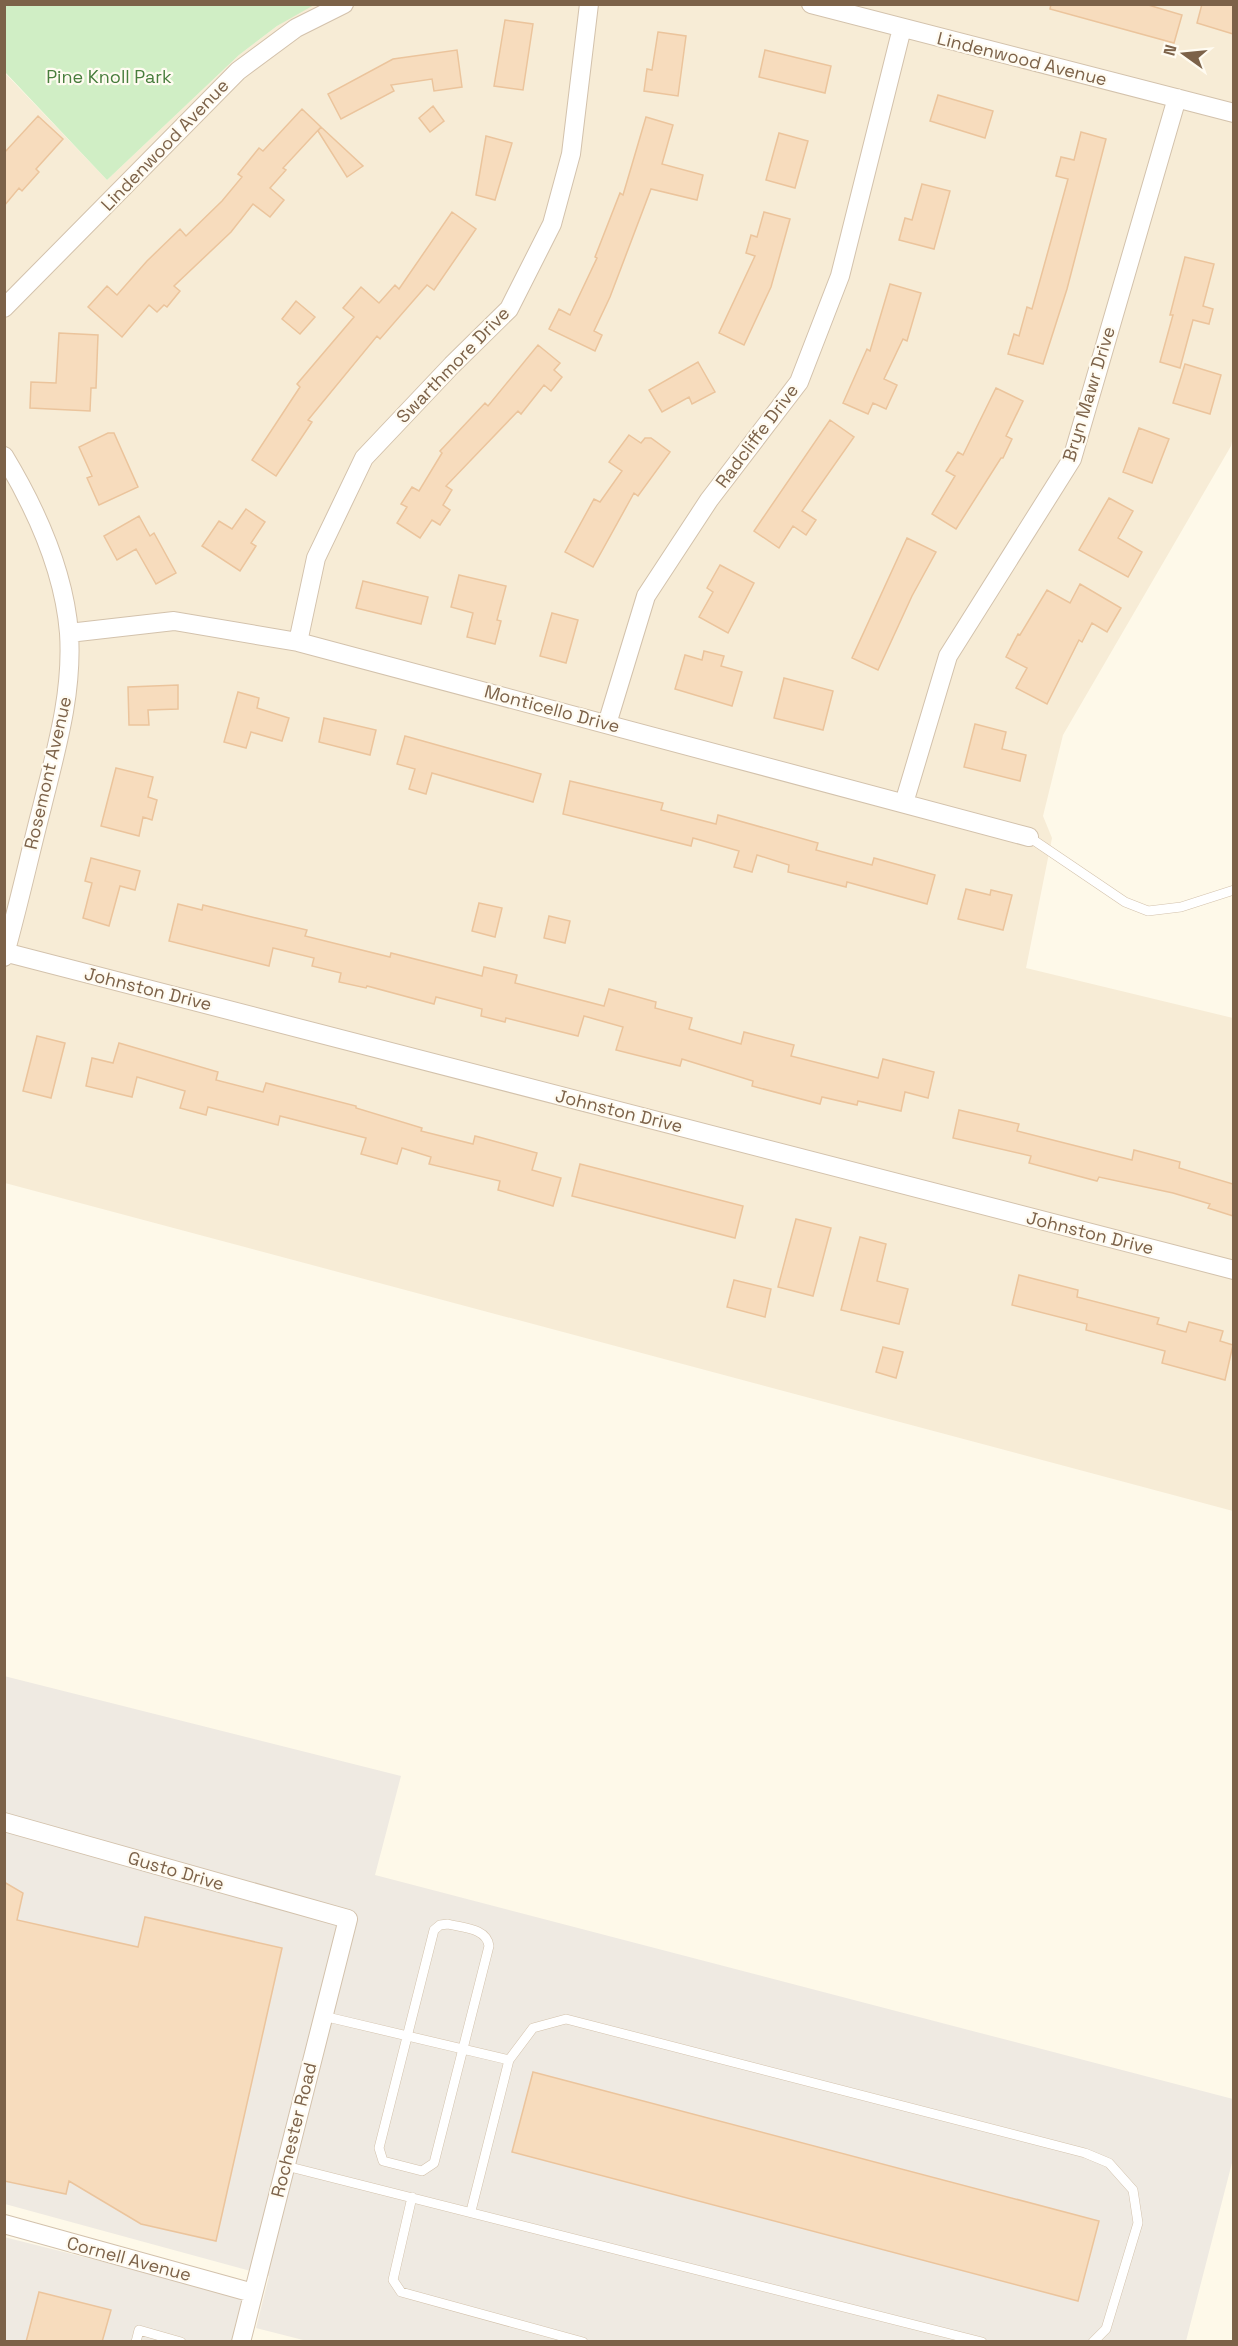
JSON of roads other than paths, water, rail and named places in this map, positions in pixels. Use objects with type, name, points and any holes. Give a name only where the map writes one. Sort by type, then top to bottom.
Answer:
[{"type":"street","name":"Lindenwood Avenue","points":[[4,308],[238,71],[296,28],[344,4]]},
{"type":"street","name":"Swarthmore Drive","points":[[298,642],[316,558],[364,458],[509,309],[552,224],[571,154],[590,4]]},
{"type":"street","name":"Lindenwood Avenue","points":[[811,4],[1233,113]]},
{"type":"street","name":"Radcliffe Drive","points":[[607,724],[646,596],[709,500],[799,382],[840,276],[902,28]]},
{"type":"street","name":"Bryn Mawr Drive","points":[[904,804],[948,656],[1072,459],[1177,98]]},
{"type":"street","name":"Rosemont Avenue","points":[[4,456],[28,495],[50,549],[63,590],[69,633],[69,673],[63,720],[5,954]]},
{"type":"street","name":"Monticello Drive","points":[[69,633],[174,621],[298,642],[1029,837]]},
{"type":"street","name":"Johnston Drive","points":[[5,954],[1233,1270]]},
{"type":"street","name":"Gusto Drive","points":[[4,1822],[348,1919]]},
{"type":"street","name":"Rochester Road","points":[[241,2342],[348,1919]]},
{"type":"street","name":"Cornell Avenue","points":[[4,2224],[253,2293]]},
{"type":"lane","points":[[1029,837],[1125,902],[1148,911],[1181,906],[1233,890]]},
{"type":"lane","points":[[448,1924],[483,1933],[489,1939],[464,2049],[435,2163],[422,2171],[383,2161],[379,2148],[434,1930],[440,1925],[448,1924]]},
{"type":"lane","points":[[323,2016],[509,2060]]},
{"type":"lane","points":[[471,2211],[509,2060],[533,2028],[566,2019],[1086,2153],[1109,2163],[1133,2190],[1138,2223],[1104,2342]]},
{"type":"lane","points":[[286,2166],[982,2342]]},
{"type":"lane","points":[[412,2197],[393,2280],[401,2292],[583,2342]]},
{"type":"lane","points":[[1093,2342],[1106,2329]]},
{"type":"lane","points":[[136,2342],[139,2330],[182,2342]]},
{"type":"park label","name":"Pine Knoll Park","points":[[109,77]]}]
